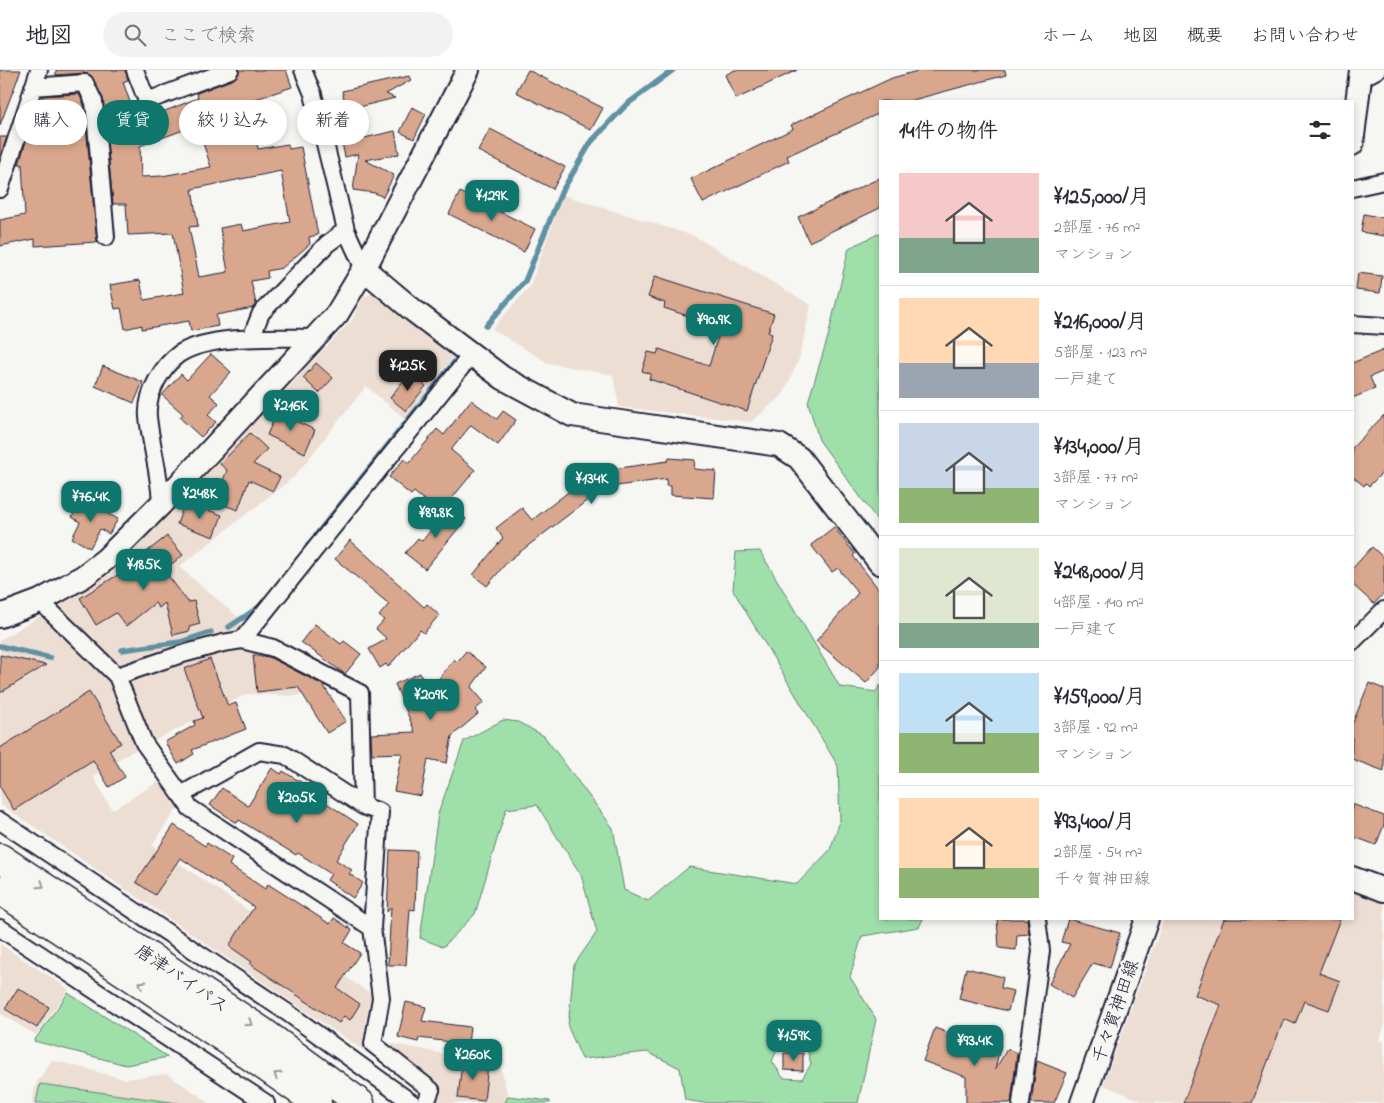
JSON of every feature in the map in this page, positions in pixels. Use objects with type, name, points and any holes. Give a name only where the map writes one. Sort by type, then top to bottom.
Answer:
[{"type":"highway","name":"唐津バイパス","points":[[0,858],[263,1032],[360,1103]]},
{"type":"highway","name":"唐津バイパス","points":[[0,890],[233,1044],[317,1103]]},
{"type":"street","points":[[0,189],[39,70]]},
{"type":"street","points":[[135,70],[148,101],[230,70]]},
{"type":"street","points":[[303,70],[313,94],[346,230],[364,269],[414,311],[504,378],[572,415],[779,445],[799,458],[879,562]]},
{"type":"street","points":[[0,616],[40,601],[84,576],[106,559],[161,504],[337,314],[364,269],[468,70]]},
{"type":"street","points":[[1354,134],[1366,73]]},
{"type":"street","points":[[33,87],[85,83],[94,102],[106,237]]},
{"type":"street","points":[[1354,188],[1384,181]]},
{"type":"street","points":[[251,338],[261,314],[327,244],[346,230]]},
{"type":"street","points":[[1354,324],[1384,326]]},
{"type":"street","points":[[161,504],[160,477],[148,416],[151,390],[164,369],[179,354],[205,344],[251,338],[314,338]]},
{"type":"street","points":[[242,640],[472,354]]},
{"type":"street","points":[[40,601],[117,676],[144,743],[190,808],[372,928]]},
{"type":"street","points":[[1354,640],[1384,610]]},
{"type":"street","points":[[117,676],[179,655],[242,640],[272,648],[360,693],[363,806]]},
{"type":"street","points":[[181,795],[259,751],[285,755],[363,806],[380,812],[372,928],[381,998],[373,1044],[431,1090],[426,1103]]},
{"type":"street","points":[[0,822],[288,1013],[412,1103]]},
{"type":"street","points":[[1354,879],[1384,890]]},
{"type":"street","points":[[1021,1103],[1041,951],[1037,920]]},
{"type":"street","name":"千々賀神田線","points":[[1082,1103],[1147,920]]},
{"type":"street","points":[[0,928],[266,1103]]},
{"type":"shaded area","points":[[563,195],[694,236],[811,305],[799,359],[783,395],[751,422],[619,407],[613,375],[548,363],[492,329],[530,286]]},
{"type":"shaded area","points":[[375,292],[454,356],[405,419],[366,386],[295,476],[179,567],[238,617],[246,640],[332,683],[297,696],[247,694],[124,756],[93,776],[112,810],[159,781],[178,807],[152,845],[371,994],[363,1038],[445,1054],[482,1051],[498,1057],[508,1096],[505,1103],[433,1103],[419,1088],[0,804],[0,640],[110,574],[352,320],[363,297]]},
{"type":"shaded area","points":[[1354,892],[1384,904],[1384,1028],[1379,1040],[1384,1042],[1384,1103],[1147,1103],[1103,1085],[1164,920],[1354,920]]},
{"type":"shaded area","points":[[0,944],[69,989],[36,1035],[0,1013]]},
{"type":"shaded area","points":[[52,1060],[125,1079],[167,1074],[210,1103],[32,1103],[36,1084]]},
{"type":"green space","points":[[879,233],[879,523],[819,440],[808,402],[828,337],[849,248]]},
{"type":"green space","points":[[760,551],[840,687],[876,692],[879,687],[879,920],[922,920],[919,927],[862,936],[850,977],[876,1019],[858,1103],[704,1103],[685,1100],[680,1068],[647,1052],[582,1059],[568,1027],[574,965],[597,932],[581,875],[537,805],[506,809],[475,914],[443,947],[420,938],[438,814],[464,741],[503,720],[518,722],[544,736],[613,828],[624,890],[648,901],[689,867],[797,884],[830,850],[840,821],[838,766],[733,590],[736,552]],"holes":[[[782,1039],[806,1044],[811,1064],[802,1079],[783,1078],[772,1061]]]},
{"type":"green space","points":[[68,993],[168,1057],[126,1065],[34,1041]]},
{"type":"green space","points":[[40,1084],[178,1103],[36,1103]]},
{"type":"green space","points":[[508,1096],[550,1101],[550,1103],[505,1103]]},
{"type":"building","points":[[0,70],[21,70],[0,125]]},
{"type":"building","points":[[56,70],[125,70],[128,80],[123,82],[129,100],[103,100],[90,75],[84,73],[56,75]]},
{"type":"building","points":[[240,70],[286,70],[292,87],[253,100],[193,100],[198,98],[197,93],[234,79]]},
{"type":"building","points":[[528,70],[603,108],[591,130],[516,92]]},
{"type":"building","points":[[735,70],[797,70],[736,99],[725,75]]},
{"type":"building","points":[[921,70],[1005,70],[1006,75],[913,100],[879,100],[879,113],[787,156],[789,161],[703,203],[691,179],[793,129],[791,125],[892,78]]},
{"type":"building","points":[[409,76],[411,80],[386,94],[395,98],[369,104],[369,100],[344,100],[342,91]]},
{"type":"building","points":[[79,94],[82,100],[42,100],[42,96]]},
{"type":"building","points":[[179,105],[179,132],[169,135],[169,109]]},
{"type":"building","points":[[412,107],[426,114],[414,139],[400,132]]},
{"type":"building","points":[[490,129],[565,167],[553,189],[478,151]]},
{"type":"building","points":[[395,131],[399,154],[365,160],[394,175],[383,197],[375,193],[353,190],[358,154],[345,157],[342,145],[369,145],[369,137]]},
{"type":"building","points":[[0,137],[7,137],[0,157]]},
{"type":"building","points":[[87,137],[97,242],[35,246],[35,239],[0,246],[0,220],[25,215],[22,164],[19,164],[25,145],[87,145]]},
{"type":"building","points":[[288,144],[289,149],[301,147],[318,235],[309,237],[310,244],[282,268],[267,271],[268,278],[251,281],[256,304],[253,308],[216,315],[218,326],[191,331],[189,321],[142,329],[142,325],[125,329],[121,308],[115,309],[110,285],[140,280],[144,300],[184,293],[173,233],[128,235],[126,204],[113,204],[107,145],[143,145],[140,146],[141,177],[162,176],[211,167],[204,145],[257,145],[258,149]],"holes":[[[281,171],[290,222],[243,231],[241,224],[220,228],[228,272],[199,277],[189,227],[198,226],[192,189]]]},
{"type":"building","points":[[879,178],[879,208],[809,242],[798,217]]},
{"type":"building","points":[[460,192],[535,229],[524,252],[449,214]]},
{"type":"building","points":[[1364,214],[1384,218],[1384,236],[1361,232]]},
{"type":"building","points":[[1358,273],[1382,276],[1380,293],[1356,290]]},
{"type":"building","points":[[655,276],[774,314],[768,332],[772,334],[747,411],[649,379],[651,374],[642,371],[648,352],[657,354],[659,349],[709,366],[721,327],[664,308],[665,303],[648,297]]},
{"type":"building","points":[[1384,350],[1384,371],[1370,377],[1375,389],[1354,397],[1354,362]]},
{"type":"building","points":[[211,354],[231,372],[210,395],[219,403],[208,415],[216,422],[201,437],[180,418],[183,414],[162,395],[181,374],[187,380]]},
{"type":"building","points":[[316,363],[333,378],[319,393],[303,378]]},
{"type":"building","points":[[103,366],[143,382],[134,403],[95,386]]},
{"type":"building","points":[[409,373],[426,386],[406,411],[390,398]]},
{"type":"building","points":[[471,400],[497,419],[503,411],[516,420],[498,445],[471,425],[451,450],[475,470],[440,513],[414,492],[411,495],[389,477],[404,459],[409,463],[437,429],[444,435]]},
{"type":"building","points":[[277,412],[315,430],[305,453],[267,435]]},
{"type":"building","points":[[1384,415],[1384,471],[1369,486],[1366,483],[1364,486],[1354,478],[1354,446]]},
{"type":"building","points":[[250,433],[267,449],[253,464],[280,477],[273,491],[249,480],[238,510],[215,502],[227,470],[220,464]]},
{"type":"building","points":[[669,458],[695,460],[694,469],[716,471],[714,498],[671,495],[671,486],[666,486],[667,479],[617,486],[593,496],[508,561],[487,586],[473,575],[503,538],[496,528],[522,508],[532,520],[584,480],[613,469],[668,461]]},
{"type":"building","points":[[81,500],[118,519],[109,534],[100,529],[90,548],[72,538],[80,522],[72,517]]},
{"type":"building","points":[[185,502],[222,515],[214,537],[177,524]]},
{"type":"building","points":[[450,507],[466,519],[425,569],[405,553],[418,538],[422,541]]},
{"type":"building","points":[[834,527],[879,590],[879,668],[866,683],[816,641],[858,593],[838,568],[832,572],[811,545]]},
{"type":"building","points":[[167,536],[183,555],[164,570],[188,602],[194,601],[200,624],[189,627],[190,631],[173,635],[165,603],[159,608],[155,603],[126,626],[116,613],[96,625],[80,598],[116,576]]},
{"type":"building","points":[[350,540],[424,607],[427,604],[439,615],[424,633],[420,630],[388,667],[386,664],[380,668],[369,649],[387,639],[376,629],[384,620],[379,616],[389,604],[335,559]]},
{"type":"building","points":[[1372,547],[1384,558],[1384,593],[1374,604],[1354,586],[1354,567]]},
{"type":"building","points":[[315,624],[341,644],[344,641],[361,654],[345,674],[301,642]]},
{"type":"building","points":[[466,651],[486,667],[471,687],[484,702],[475,710],[478,714],[452,736],[447,763],[428,759],[421,796],[394,791],[402,753],[372,754],[371,734],[415,732],[395,684],[420,673],[428,693],[454,659],[457,662]]},
{"type":"building","points":[[0,655],[46,665],[0,693]]},
{"type":"building","points":[[253,655],[269,657],[323,685],[346,721],[327,733],[298,687],[257,692]]},
{"type":"building","points":[[210,659],[228,706],[236,703],[246,729],[192,750],[194,754],[178,764],[165,742],[195,725],[194,721],[203,718],[184,669]]},
{"type":"building","points":[[1369,683],[1384,689],[1384,771],[1354,760],[1354,720]]},
{"type":"building","points":[[89,692],[121,743],[109,750],[125,777],[109,787],[93,760],[14,810],[0,787],[0,748]]},
{"type":"building","points":[[272,768],[281,774],[283,771],[315,791],[313,794],[358,824],[336,860],[352,870],[349,874],[363,883],[353,898],[327,880],[331,874],[239,820],[237,823],[210,805],[222,788],[248,806]]},
{"type":"building","points":[[1354,805],[1384,816],[1384,825],[1376,845],[1354,837]]},
{"type":"building","points":[[174,825],[205,846],[207,843],[232,859],[229,865],[265,889],[268,884],[330,924],[334,918],[352,930],[344,943],[360,953],[337,988],[360,1004],[350,1020],[344,1016],[339,1023],[250,964],[252,962],[229,946],[254,907],[185,861],[180,858],[155,895],[136,882]]},
{"type":"building","points":[[390,850],[417,851],[415,910],[410,909],[406,965],[388,965],[391,907],[387,912]]},
{"type":"building","points":[[997,920],[1027,920],[1029,934],[1017,935],[1016,950],[999,948]]},
{"type":"building","points":[[1068,920],[1120,933],[1110,968],[1093,963],[1072,998],[1049,984],[1070,944],[1061,942]]},
{"type":"building","points":[[1224,920],[1340,920],[1319,973],[1340,981],[1329,1010],[1304,1001],[1295,1024],[1284,1019],[1252,1103],[1183,1103],[1221,1005],[1195,995]]},
{"type":"building","points":[[966,968],[1003,977],[1001,988],[1013,991],[1008,1011],[959,999]]},
{"type":"building","points":[[18,988],[49,1007],[37,1028],[5,1009]]},
{"type":"building","points":[[406,1002],[426,1007],[422,1021],[470,1027],[467,1052],[450,1050],[451,1042],[419,1038],[418,1042],[398,1037]]},
{"type":"building","points":[[935,1028],[999,1052],[995,1070],[1007,1049],[1017,1053],[1011,1103],[966,1103],[966,1077],[923,1061]]},
{"type":"building","points":[[784,1053],[803,1053],[803,1071],[784,1070]]},
{"type":"building","points":[[1037,1061],[1067,1073],[1054,1103],[1031,1103]]},
{"type":"building","points":[[462,1062],[488,1065],[484,1101],[458,1098]]},
{"type":"waterway","points":[[486,326],[525,281],[561,193],[591,142],[626,105],[673,70]]},
{"type":"waterway","points":[[308,545],[455,361]]},
{"type":"waterway","points":[[229,627],[259,607]]},
{"type":"waterway","points":[[122,650],[180,642],[211,632]]},
{"type":"waterway","points":[[0,646],[50,658]]}]
